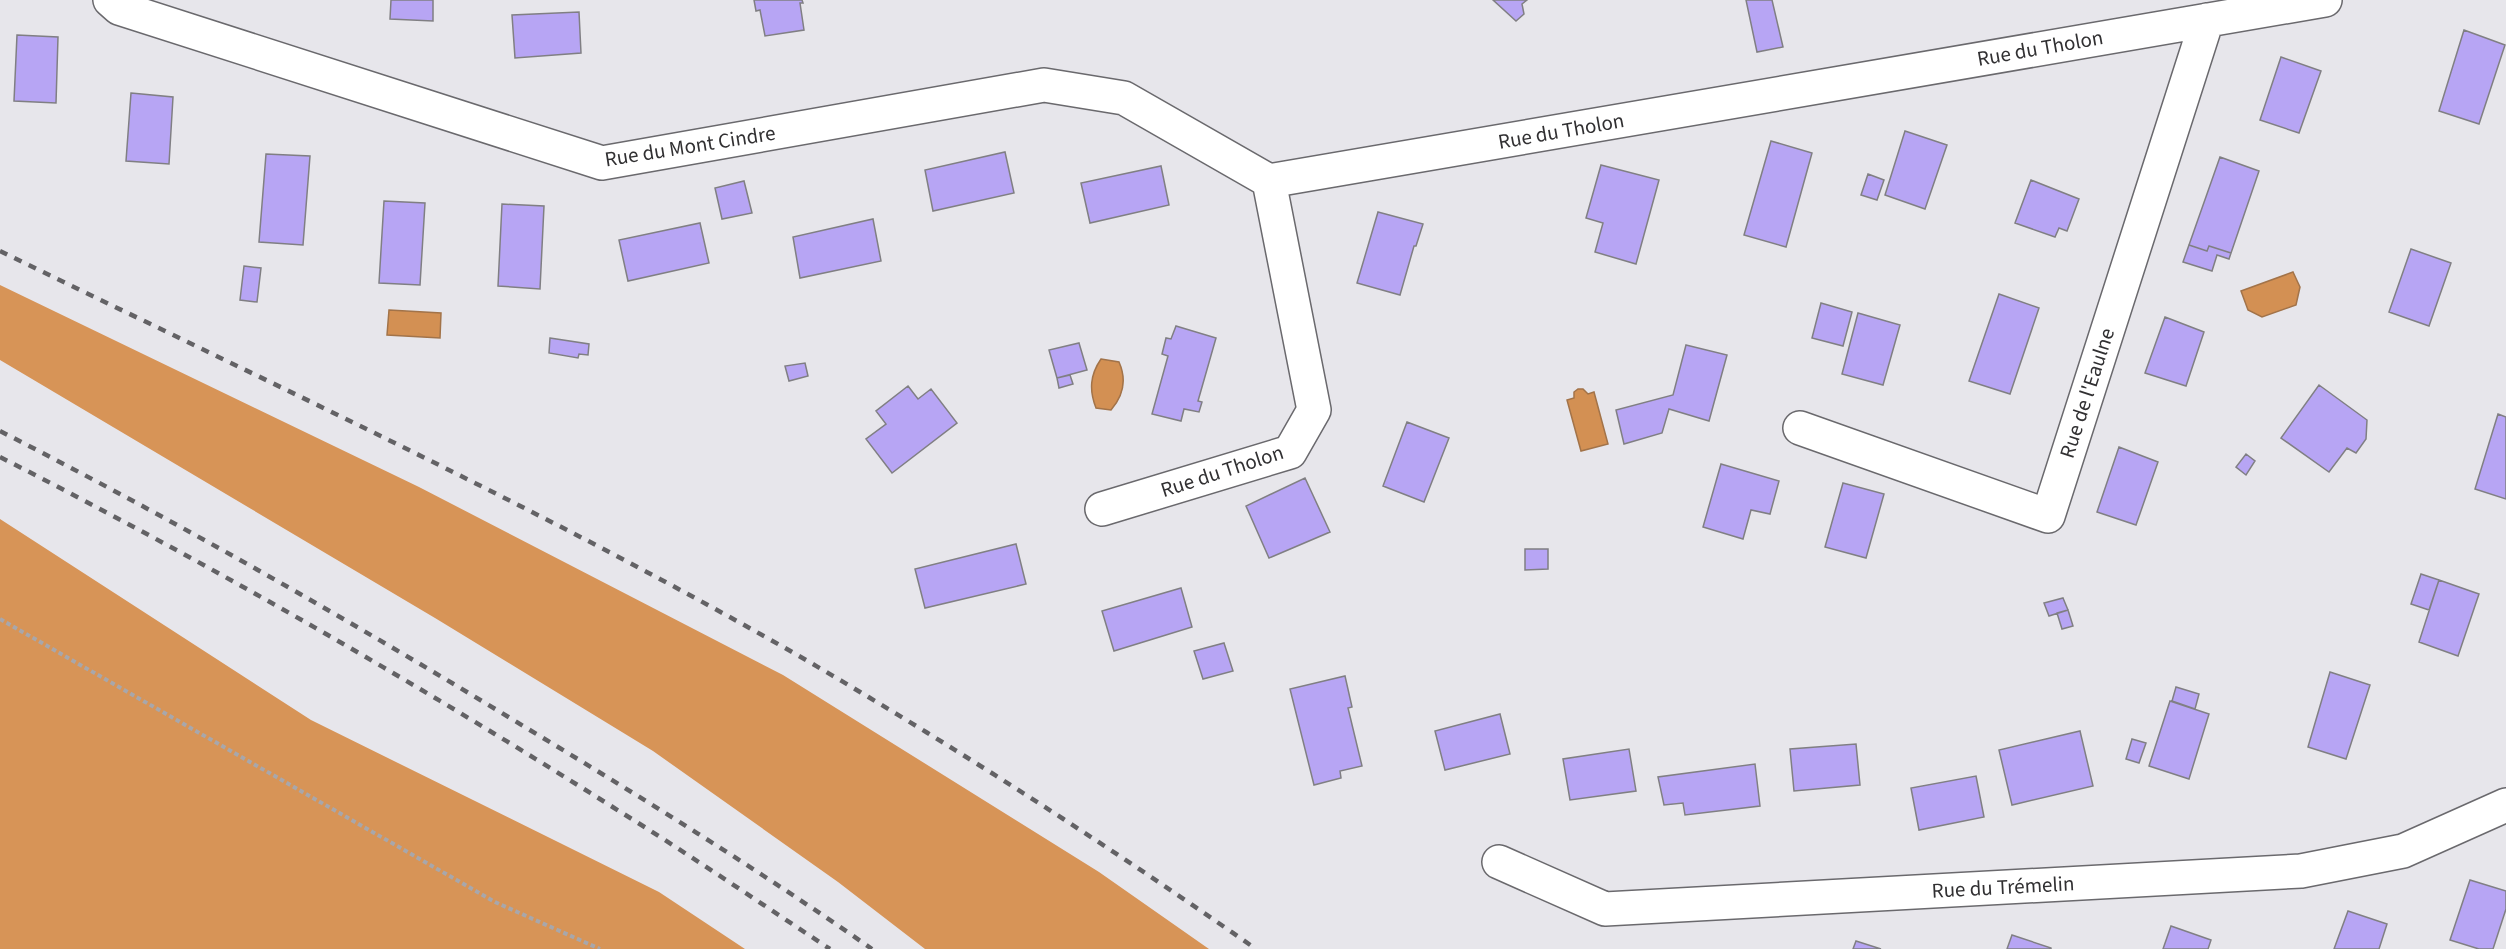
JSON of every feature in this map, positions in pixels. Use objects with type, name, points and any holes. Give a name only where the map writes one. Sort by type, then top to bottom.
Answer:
[{"type":"street","name":"Rue du Mont Cindre","points":[[110,0],[119,9],[602,163],[1044,85],[1124,98],[1269,181]]},
{"type":"street","name":"Rue du Tholon","points":[[1102,509],[1290,452],[1314,410],[1269,181],[2325,0]]},
{"type":"street","name":"Rue de l'Eaulne","points":[[1800,428],[2048,516],[2207,20]]},
{"type":"street","name":"Rue du Trémelin","points":[[1499,862],[1605,909],[2290,872],[2403,851],[2506,806]]},
{"type":"path","points":[[0,619],[495,902],[600,949]]},
{"type":"shaded area","points":[[2293,272],[2300,287],[2296,305],[2262,317],[2248,310],[2241,291]]},
{"type":"shaded area","points":[[0,285],[419,487],[783,675],[1099,872],[1209,949],[925,949],[838,882],[653,751],[435,618],[0,360]]},
{"type":"shaded area","points":[[389,310],[441,313],[440,338],[387,335]]},
{"type":"shaded area","points":[[1101,359],[1119,362],[1123,375],[1123,387],[1119,399],[1111,410],[1096,408],[1092,395],[1093,377]]},
{"type":"shaded area","points":[[1583,389],[1588,394],[1594,392],[1608,444],[1581,451],[1567,400],[1574,398],[1574,392]]},
{"type":"shaded area","points":[[0,519],[311,720],[659,892],[745,949],[0,949]]},
{"type":"building","points":[[391,0],[433,0],[433,21],[390,19]]},
{"type":"building","points":[[754,0],[802,0],[803,3],[800,3],[804,30],[765,36],[760,10],[756,11]]},
{"type":"building","points":[[1493,0],[1527,0],[1522,4],[1524,14],[1516,21]]},
{"type":"building","points":[[1746,0],[1772,0],[1783,47],[1757,52]]},
{"type":"building","points":[[579,12],[581,53],[515,58],[512,15]]},
{"type":"building","points":[[2464,30],[2505,45],[2479,124],[2439,111]]},
{"type":"building","points":[[17,35],[58,37],[56,103],[14,101]]},
{"type":"building","points":[[2281,57],[2321,71],[2299,133],[2260,120]]},
{"type":"building","points":[[131,93],[173,97],[169,164],[126,161]]},
{"type":"building","points":[[1905,131],[1947,145],[1925,209],[1885,195]]},
{"type":"building","points":[[1771,141],[1812,153],[1786,247],[1744,235]]},
{"type":"building","points":[[1005,152],[1014,193],[933,211],[925,170]]},
{"type":"building","points":[[266,154],[310,156],[303,245],[259,242]]},
{"type":"building","points":[[2220,157],[2259,171],[2231,253],[2209,246],[2207,251],[2189,245]]},
{"type":"building","points":[[1601,165],[1659,180],[1636,264],[1595,252],[1603,223],[1586,218]]},
{"type":"building","points":[[1161,166],[1169,205],[1090,223],[1081,183]]},
{"type":"building","points":[[1868,174],[1884,180],[1877,200],[1861,195]]},
{"type":"building","points":[[2031,180],[2079,199],[2067,231],[2059,228],[2055,237],[2015,223]]},
{"type":"building","points":[[744,181],[752,213],[722,219],[715,188]]},
{"type":"building","points":[[384,201],[425,203],[420,285],[379,283]]},
{"type":"building","points":[[502,204],[544,206],[540,289],[498,286]]},
{"type":"building","points":[[1378,212],[1423,224],[1400,295],[1357,283]]},
{"type":"building","points":[[873,219],[881,261],[800,278],[793,237]]},
{"type":"building","points":[[700,223],[709,263],[628,281],[619,240]]},
{"type":"building","points":[[2189,245],[2207,251],[2209,246],[2231,253],[2229,259],[2217,255],[2212,271],[2183,262]]},
{"type":"building","points":[[2411,249],[2451,263],[2429,326],[2389,312]]},
{"type":"building","points":[[244,266],[261,268],[257,302],[240,300]]},
{"type":"building","points":[[1999,294],[2039,308],[2010,394],[1969,381]]},
{"type":"building","points":[[1821,303],[1852,312],[1843,346],[1812,338]]},
{"type":"building","points":[[1858,313],[1900,325],[1883,385],[1842,374]]},
{"type":"building","points":[[2165,317],[2204,332],[2186,386],[2145,373]]},
{"type":"building","points":[[1176,326],[1216,338],[1198,401],[1202,402],[1199,412],[1184,409],[1181,421],[1152,414],[1168,356],[1162,354],[1166,338],[1171,339]]},
{"type":"building","points":[[550,338],[589,344],[588,355],[579,354],[578,358],[549,353]]},
{"type":"building","points":[[1079,343],[1087,370],[1057,378],[1049,350]]},
{"type":"building","points":[[1686,345],[1727,355],[1709,421],[1669,409],[1662,433],[1624,444],[1616,410],[1673,395]]},
{"type":"building","points":[[805,363],[808,376],[789,381],[785,366]]},
{"type":"building","points":[[1070,375],[1073,384],[1059,388],[1057,378]]},
{"type":"building","points":[[2319,385],[2367,420],[2366,439],[2356,453],[2347,448],[2329,472],[2281,438]]},
{"type":"building","points":[[908,386],[918,399],[931,389],[957,423],[892,473],[866,439],[886,424],[876,411]]},
{"type":"building","points":[[2498,414],[2506,417],[2506,499],[2475,489]]},
{"type":"building","points":[[1407,422],[1449,438],[1424,502],[1383,486]]},
{"type":"building","points":[[2119,447],[2158,462],[2136,525],[2097,512]]},
{"type":"building","points":[[2246,454],[2255,461],[2246,475],[2236,467]]},
{"type":"building","points":[[1721,464],[1779,481],[1770,514],[1751,510],[1743,539],[1703,527]]},
{"type":"building","points":[[1305,478],[1330,532],[1269,558],[1246,506]]},
{"type":"building","points":[[1843,483],[1884,494],[1866,558],[1825,547]]},
{"type":"building","points":[[1016,544],[1026,584],[925,608],[915,569]]},
{"type":"building","points":[[1525,549],[1548,549],[1548,569],[1525,570]]},
{"type":"building","points":[[2421,574],[2439,580],[2429,610],[2411,604]]},
{"type":"building","points":[[2439,580],[2479,594],[2458,656],[2419,642]]},
{"type":"building","points":[[1181,588],[1192,627],[1114,651],[1102,611]]},
{"type":"building","points":[[2063,598],[2068,610],[2049,616],[2044,603]]},
{"type":"building","points":[[2068,610],[2073,626],[2062,629],[2057,613]]},
{"type":"building","points":[[1224,643],[1233,671],[1203,679],[1194,651]]},
{"type":"building","points":[[2330,672],[2370,685],[2346,759],[2308,747]]},
{"type":"building","points":[[1345,676],[1352,707],[1348,708],[1362,766],[1340,771],[1341,778],[1314,785],[1290,689]]},
{"type":"building","points":[[2176,687],[2199,694],[2195,709],[2172,701]]},
{"type":"building","points":[[2170,701],[2209,714],[2189,779],[2149,766]]},
{"type":"building","points":[[1500,714],[1510,754],[1445,770],[1435,731]]},
{"type":"building","points":[[2080,731],[2093,786],[2012,805],[1999,750]]},
{"type":"building","points":[[2132,739],[2146,743],[2139,763],[2126,759]]},
{"type":"building","points":[[1856,744],[1860,785],[1794,791],[1790,749]]},
{"type":"building","points":[[1629,749],[1636,791],[1570,800],[1563,759]]},
{"type":"building","points":[[1755,764],[1760,806],[1685,815],[1683,803],[1664,805],[1658,777]]},
{"type":"building","points":[[1976,776],[1984,817],[1919,830],[1911,788]]},
{"type":"building","points":[[2470,880],[2506,891],[2506,909],[2493,949],[2479,949],[2450,940]]},
{"type":"building","points":[[2348,911],[2387,924],[2379,949],[2334,949]]},
{"type":"building","points":[[2171,926],[2211,940],[2208,949],[2163,949]]},
{"type":"building","points":[[2012,935],[2051,948],[2051,949],[2007,949]]},
{"type":"building","points":[[1856,941],[1881,949],[1853,949]]},
{"type":"railway","points":[[0,251],[507,499],[708,605],[864,694],[978,764],[1146,873],[1256,949]]},
{"type":"railway","points":[[0,431],[196,535],[452,683],[695,832],[872,949]]},
{"type":"railway","points":[[0,457],[236,583],[467,717],[646,828],[830,949]]}]
